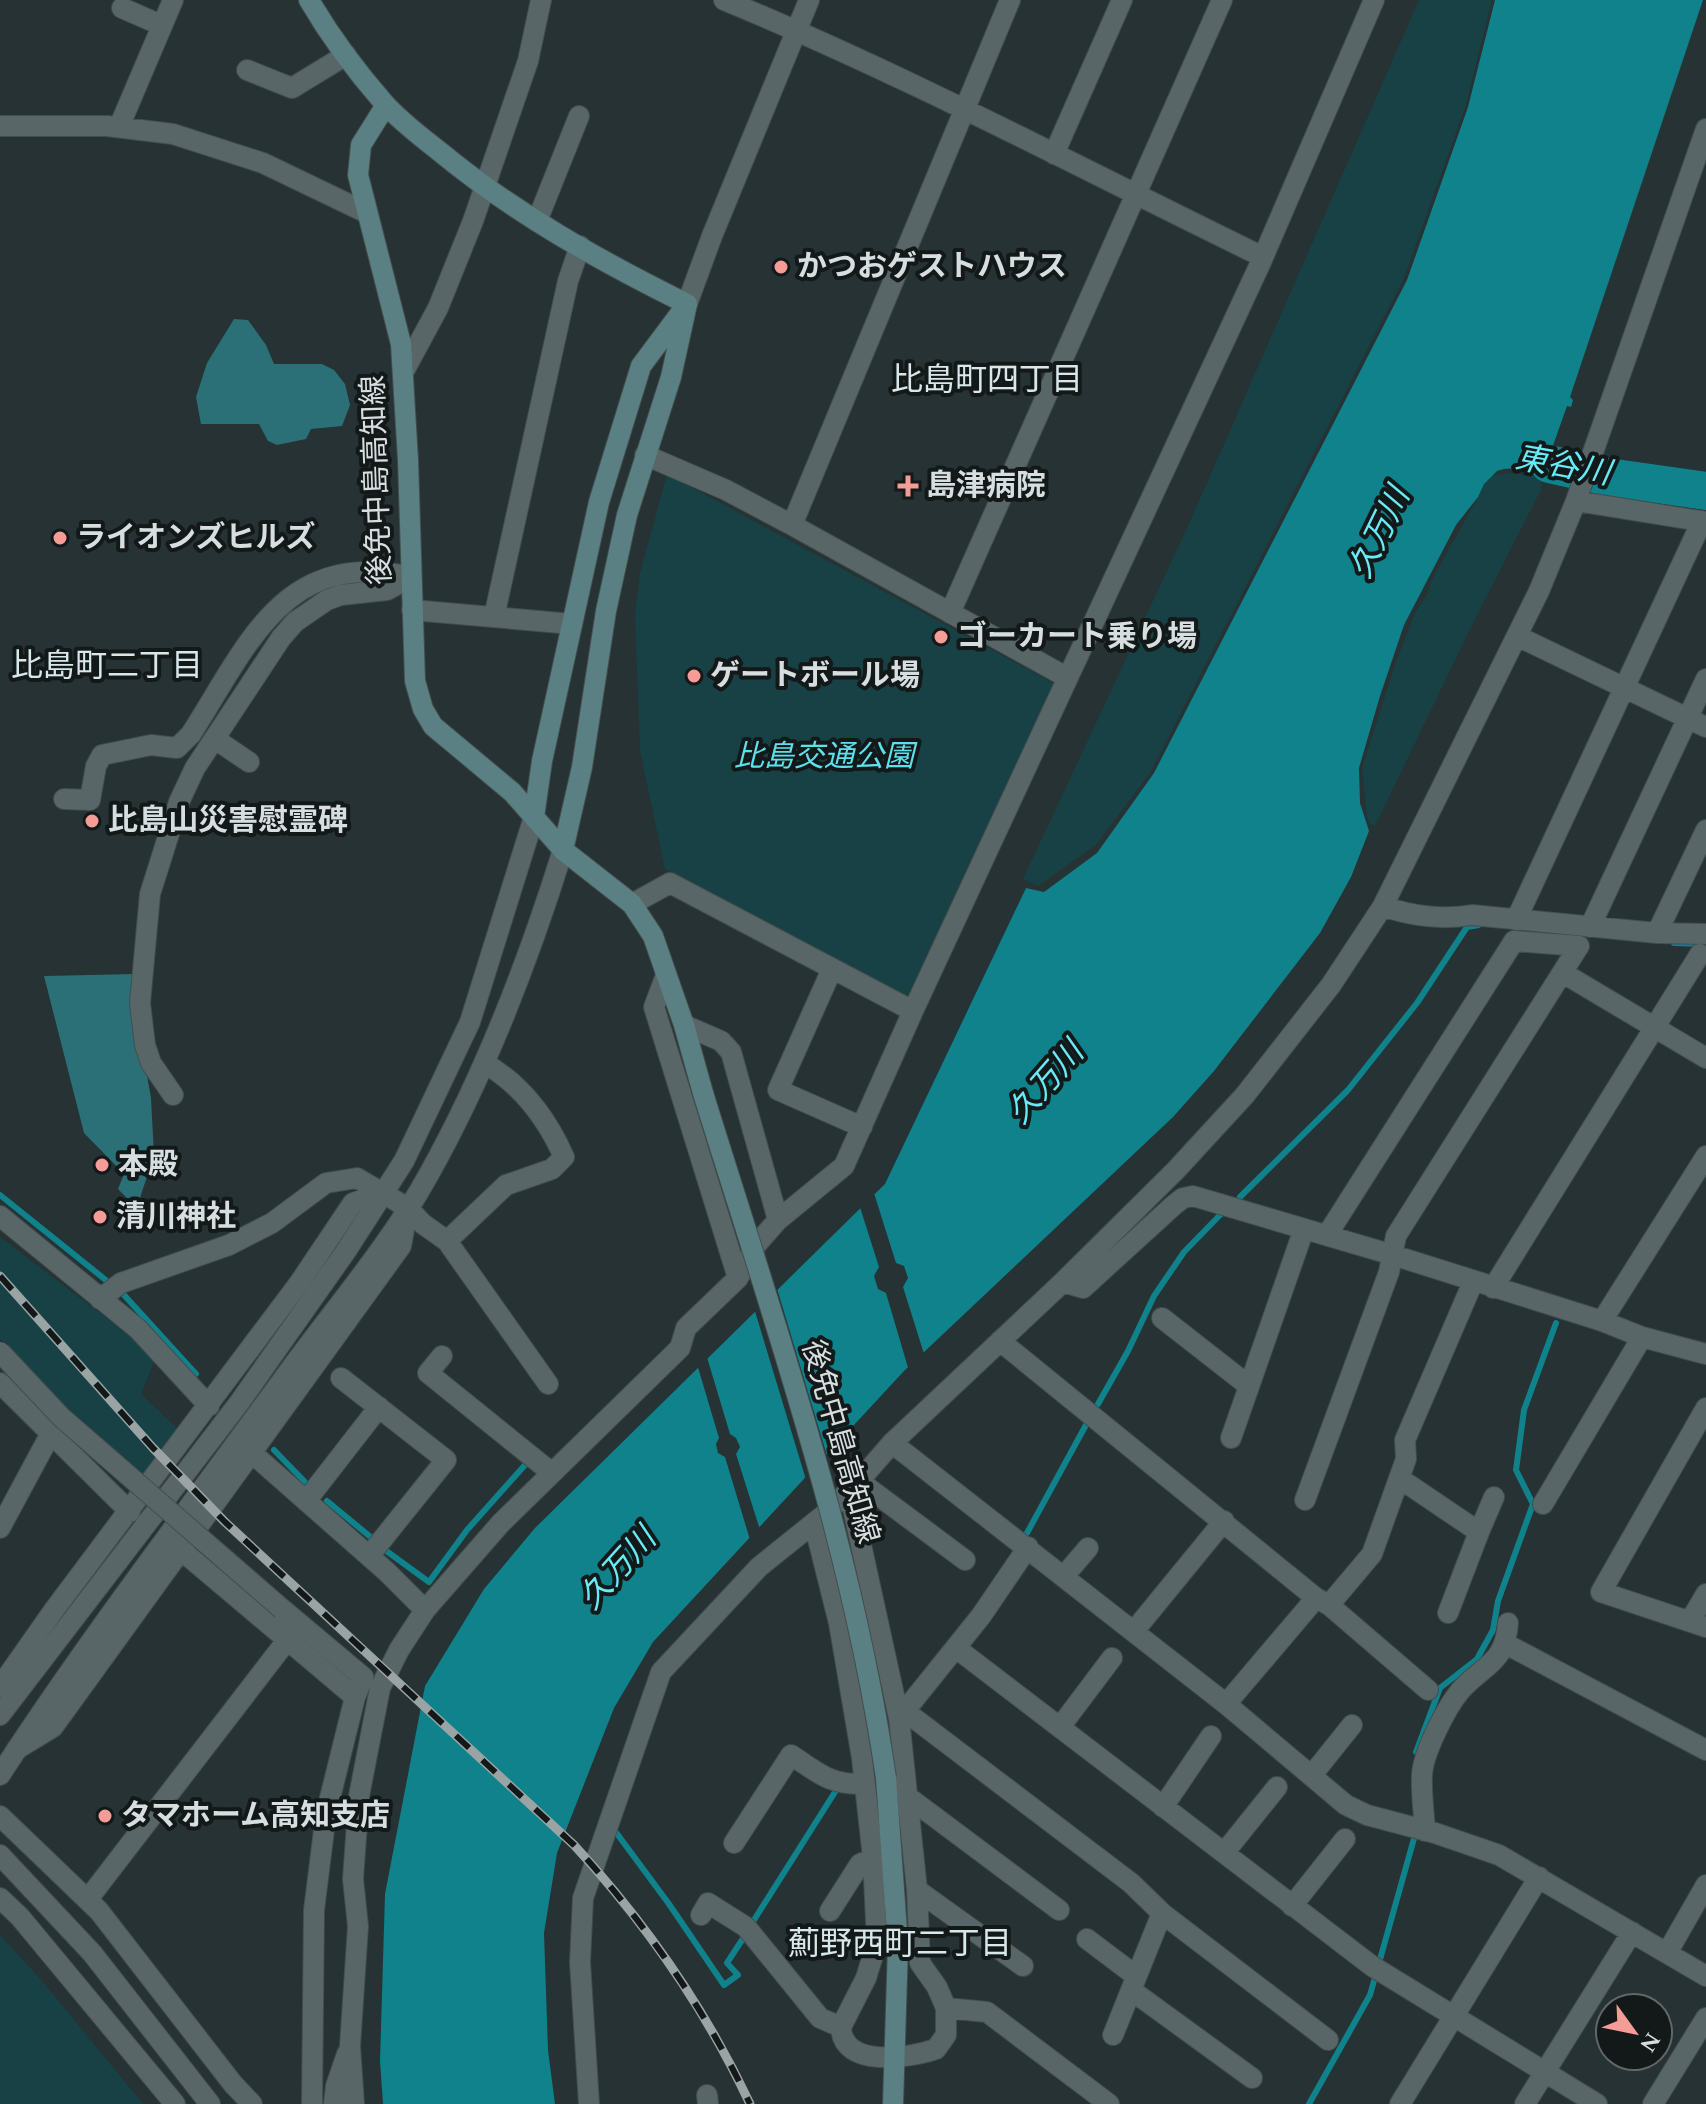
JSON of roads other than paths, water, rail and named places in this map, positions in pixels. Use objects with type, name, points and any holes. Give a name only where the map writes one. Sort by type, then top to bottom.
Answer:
[{"type":"main road","points":[[309,0],[328,32],[386,105],[421,137],[484,186],[537,221],[633,278],[687,304]]},
{"type":"main road","name":"後免中島高知線","points":[[386,105],[360,149],[358,175],[401,344],[415,681],[423,709],[433,726],[512,792],[563,850],[632,904],[653,936],[684,1025],[823,1479],[868,1663],[886,1778],[898,1945],[893,2104]]},
{"type":"main road","points":[[563,850],[582,767],[606,611],[627,515],[671,377],[687,304]]},
{"type":"main road","points":[[534,817],[542,761],[599,502],[641,366],[687,304]]},
{"type":"street","points":[[119,127],[173,0]]},
{"type":"street","points":[[404,371],[438,308],[473,221],[528,61],[541,0]]},
{"type":"street","points":[[724,0],[965,110],[1263,257]]},
{"type":"street","points":[[687,304],[809,0]]},
{"type":"street","points":[[792,525],[1010,0]]},
{"type":"street","points":[[1054,154],[1122,0]]},
{"type":"street","points":[[950,613],[1222,0]]},
{"type":"street","points":[[354,2104],[350,2046],[358,1926],[353,1879],[359,1796],[380,1688],[399,1650],[425,1610],[501,1523],[680,1348],[686,1328],[738,1278],[756,1245],[778,1220],[844,1166],[1263,257],[1374,0]]},
{"type":"street","points":[[122,8],[161,25]]},
{"type":"street","points":[[247,70],[292,88],[346,55]]},
{"type":"street","points":[[537,221],[579,116]]},
{"type":"street","points":[[0,126],[119,127],[173,134],[292,175],[367,213]]},
{"type":"street","points":[[589,2104],[580,1962],[583,1898],[661,1672],[759,1567],[854,1485],[892,1443],[1063,1282],[1176,1170],[1245,1095],[1331,985],[1383,906],[1539,591],[1697,183],[1706,129]]},
{"type":"street","points":[[494,617],[568,281],[580,246]]},
{"type":"street","points":[[645,455],[726,490],[1068,678]]},
{"type":"street","points":[[1516,920],[1623,687],[1704,521],[1578,494]]},
{"type":"street","points":[[64,799],[90,800],[96,766],[102,755],[151,745],[177,748],[191,734],[263,621],[292,594],[334,574],[383,570],[411,577]]},
{"type":"street","points":[[173,1095],[151,1063],[145,1045],[140,1003],[150,894],[179,802],[195,768],[281,638],[295,622],[327,600],[341,595],[387,590],[411,577]]},
{"type":"street","points":[[412,610],[572,624]]},
{"type":"street","points":[[1517,636],[1697,723]]},
{"type":"street","points":[[1590,927],[1697,723],[1706,679]]},
{"type":"street","points":[[215,739],[249,762]]},
{"type":"street","points":[[0,1715],[239,1403],[404,1161],[470,1022],[534,817]]},
{"type":"street","points":[[1657,933],[1706,830]]},
{"type":"street","points":[[0,1775],[428,1176],[484,1063],[533,942],[563,850]]},
{"type":"street","points":[[632,904],[670,883],[913,1011]]},
{"type":"street","points":[[1383,906],[1452,918],[1472,915],[1657,933],[1706,934]]},
{"type":"street","points":[[1305,1500],[1389,1272],[1396,1236],[1579,946],[1514,941],[1327,1235]]},
{"type":"street","points":[[1493,1288],[1700,954]]},
{"type":"street","points":[[832,969],[778,1090],[862,1127]]},
{"type":"street","points":[[1563,973],[1706,1058]]},
{"type":"street","points":[[666,975],[654,1007],[738,1278]]},
{"type":"street","points":[[684,1025],[721,1041],[731,1052],[778,1220]]},
{"type":"street","points":[[447,1241],[506,1185],[552,1169],[564,1157],[544,1118],[505,1076],[484,1063]]},
{"type":"street","points":[[1602,1321],[1706,1156]]},
{"type":"street","points":[[100,1299],[121,1283],[229,1245],[272,1223],[326,1183],[357,1178],[408,1208],[423,1224],[447,1241],[548,1384]]},
{"type":"street","points":[[0,1687],[54,1610],[300,1282],[353,1203],[384,1192]]},
{"type":"street","points":[[1063,1282],[1083,1288],[1183,1198],[1204,1198],[1602,1321],[1642,1337],[1706,1354]]},
{"type":"street","points":[[17,1749],[53,1727],[253,1454],[401,1246],[408,1208]]},
{"type":"street","points":[[0,1216],[138,1329],[209,1406]]},
{"type":"street","points":[[1231,1438],[1304,1229]]},
{"type":"street","points":[[1226,1704],[1372,1554],[1406,1459],[1405,1440],[1473,1282]]},
{"type":"street","points":[[1162,1318],[1249,1386]]},
{"type":"street","points":[[1543,1504],[1642,1337]]},
{"type":"street","points":[[1000,1341],[1323,1601],[1428,1690]]},
{"type":"street","points":[[0,1352],[61,1417],[363,1677],[355,1697],[326,1814],[314,1910],[312,2104]]},
{"type":"street","points":[[442,1356],[428,1373],[492,1411],[552,1473]]},
{"type":"street","points":[[341,1378],[446,1460],[369,1556]]},
{"type":"street","points":[[0,1383],[130,1512]]},
{"type":"street","points":[[306,1501],[379,1407]]},
{"type":"street","points":[[1706,1408],[1601,1592],[1698,1624],[1706,1594]]},
{"type":"street","points":[[0,1528],[50,1435]]},
{"type":"street","points":[[892,1443],[1226,1704],[1346,1805],[1367,1815],[1499,1855],[1706,1976]]},
{"type":"street","points":[[253,1454],[425,1610]]},
{"type":"street","points":[[1399,1478],[1479,1532]]},
{"type":"street","points":[[854,1485],[965,1560]]},
{"type":"street","points":[[820,1512],[862,1758],[873,1858],[877,1942],[866,1978],[841,2027],[841,2036],[851,2049],[873,2057],[922,2054],[936,2049],[946,2035],[946,2008],[937,1987],[920,1963],[903,1715],[854,1485]]},
{"type":"street","points":[[1448,1613],[1494,1497]]},
{"type":"street","points":[[1134,1631],[1224,1521]]},
{"type":"street","points":[[903,1715],[956,1648],[1028,1547]]},
{"type":"street","points":[[1064,1576],[1088,1548]]},
{"type":"street","points":[[181,1550],[355,1697]]},
{"type":"street","points":[[1425,1831],[1422,1772],[1438,1729],[1459,1692],[1493,1662],[1507,1634],[1706,1750]]},
{"type":"street","points":[[88,1899],[288,1639]]},
{"type":"street","points":[[956,1648],[1372,1966],[1597,2104]]},
{"type":"street","points":[[1060,1727],[1112,1658]]},
{"type":"street","points":[[903,1715],[1131,1883],[1162,1913],[1328,2040]]},
{"type":"street","points":[[1312,1775],[1352,1725]]},
{"type":"street","points":[[1163,1807],[1211,1736]]},
{"type":"street","points":[[734,1843],[791,1755],[832,1782],[864,1784]]},
{"type":"street","points":[[1224,1853],[1277,1787]]},
{"type":"street","points":[[908,1797],[1059,1910]]},
{"type":"street","points":[[0,1816],[88,1899],[252,2104]]},
{"type":"street","points":[[1292,1906],[1345,1839]]},
{"type":"street","points":[[0,1855],[92,1953],[210,2104]]},
{"type":"street","points":[[830,1911],[860,1864],[873,1858]]},
{"type":"street","points":[[1400,2104],[1539,1877]]},
{"type":"street","points":[[1667,1953],[1706,1885]]},
{"type":"street","points":[[917,1890],[1023,1966]]},
{"type":"street","points":[[0,1898],[20,1917],[175,2104]]},
{"type":"street","points":[[701,1915],[708,1903],[746,1927],[820,2018],[841,2027]]},
{"type":"street","points":[[1113,2035],[1162,1913]]},
{"type":"street","points":[[1525,2104],[1632,1932]]},
{"type":"street","points":[[1087,1939],[1134,1983],[1252,2078]]},
{"type":"street","points":[[946,2008],[987,2012],[1109,2104]]},
{"type":"street","points":[[1653,2104],[1706,2018]]},
{"type":"street","points":[[334,2104],[336,2086],[350,2046]]},
{"type":"water","name":"久万川","points":[[1495,0],[1703,0],[1570,397],[1573,400],[1571,407],[1567,406],[1550,454],[1560,461],[1601,470],[1597,484],[1520,468],[1497,471],[1484,484],[1456,525],[1404,625],[1359,768],[1360,803],[1369,831],[1351,877],[1320,933],[1214,1071],[1173,1117],[904,1371],[653,1642],[614,1708],[557,1853],[544,1933],[548,2050],[555,2104],[383,2104],[380,2061],[385,1894],[425,1686],[484,1589],[535,1528],[885,1184],[1026,888],[1044,892],[1097,853],[1154,773],[1407,280],[1468,107]]},
{"type":"waterway","name":"東谷川","points":[[1549,464],[1608,477],[1706,491]]},
{"type":"waterway","points":[[1240,1197],[1348,1090],[1417,1003],[1467,927],[1479,925]]},
{"type":"waterway","points":[[1674,943],[1706,944]]},
{"type":"waterway","points":[[0,1195],[107,1281]]},
{"type":"waterway","points":[[1098,1404],[1154,1296],[1184,1252],[1221,1214]]},
{"type":"waterway","points":[[124,1295],[196,1374]]},
{"type":"waterway","points":[[1416,1752],[1440,1688],[1477,1659],[1493,1630],[1498,1601],[1533,1504],[1516,1470],[1524,1410],[1556,1323]]},
{"type":"waterway","points":[[1027,1533],[1087,1423]]},
{"type":"waterway","points":[[274,1450],[305,1482]]},
{"type":"waterway","points":[[385,1550],[429,1582],[467,1530],[525,1465]]},
{"type":"waterway","points":[[327,1501],[373,1539]]},
{"type":"waterway","points":[[754,1920],[835,1792]]},
{"type":"waterway","points":[[615,1831],[724,1985],[738,1975],[727,1963],[742,1940]]},
{"type":"waterway","points":[[1309,2104],[1370,1995],[1415,1835]]},
{"type":"railway","points":[[0,1276],[153,1448],[225,1522],[574,1845],[625,1904],[672,1968],[714,2035],[750,2104]]},
{"type":"place","name":"かつおゲストハウス","points":[[781,267]]},
{"type":"place","name":"島津病院","points":[[908,486]]},
{"type":"place","name":"ライオンズヒルズ","points":[[60,538]]},
{"type":"place","name":"ゴーカート乗り場","points":[[941,637]]},
{"type":"place","name":"ゲートボール場","points":[[694,676]]},
{"type":"place","name":"比島山災害慰霊碑","points":[[92,821]]},
{"type":"place","name":"本殿","points":[[102,1165]]},
{"type":"place","name":"清川神社","points":[[100,1217]]},
{"type":"place","name":"タマホーム高知支店","points":[[105,1816]]},
{"type":"district","name":"比島町四丁目","points":[[987,380]]},
{"type":"district","name":"比島町二丁目","points":[[107,666]]},
{"type":"district","name":"薊野西町二丁目","points":[[900,1944]]},
{"type":"park label","name":"比島交通公園","points":[[824,757]]}]
